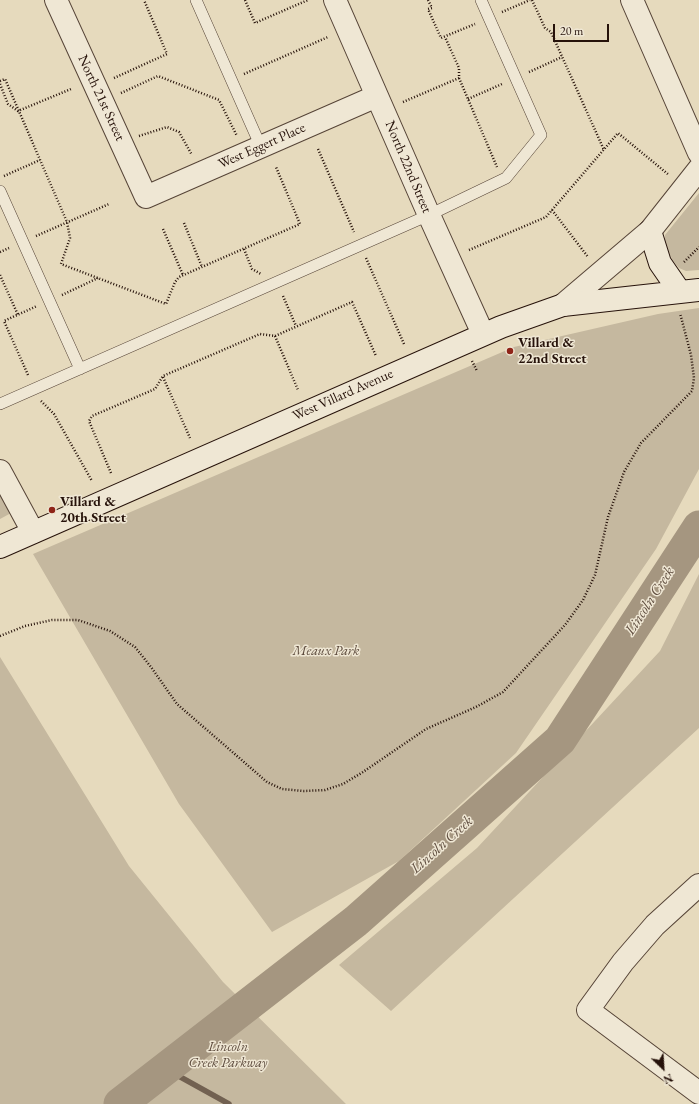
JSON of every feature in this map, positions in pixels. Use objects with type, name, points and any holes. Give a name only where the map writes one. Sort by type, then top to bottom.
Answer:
[{"type":"street","name":"North 21st Street","points":[[56,0],[146,196]]},
{"type":"street","name":"North 22nd Street","points":[[335,0],[483,334]]},
{"type":"street","points":[[632,0],[699,152]]},
{"type":"street","name":"West Eggert Place","points":[[146,196],[377,96]]},
{"type":"street","points":[[563,306],[650,231],[699,168]]},
{"type":"street","points":[[650,231],[660,263],[686,297]]},
{"type":"street","name":"West Villard Avenue","points":[[0,547],[483,334],[563,306],[686,297]]},
{"type":"street","points":[[1,476],[33,532]]},
{"type":"street","points":[[699,885],[655,924],[623,962],[588,1010],[699,1093]]},
{"type":"lane","points":[[196,0],[261,147]]},
{"type":"lane","points":[[0,404],[429,215],[506,178],[541,135],[481,0]]},
{"type":"lane","points":[[0,191],[80,369]]},
{"type":"path","points":[[113,78],[167,54],[144,0]]},
{"type":"path","points":[[245,0],[255,23],[308,0]]},
{"type":"path","points":[[428,0],[432,8],[428,10],[441,38],[531,0],[544,28],[551,32],[604,150]]},
{"type":"path","points":[[231,79],[328,37]]},
{"type":"path","points":[[444,37],[459,68],[459,78],[502,179]]},
{"type":"path","points":[[120,94],[158,76],[219,100],[238,138]]},
{"type":"path","points":[[403,102],[459,78]]},
{"type":"path","points":[[18,111],[8,104],[0,83],[5,79],[67,222],[70,238],[61,264],[166,304],[175,282],[183,275],[300,224],[276,167]]},
{"type":"path","points":[[18,111],[71,89]]},
{"type":"path","points":[[139,136],[167,127],[179,132],[193,158]]},
{"type":"path","points":[[469,250],[546,217],[618,133],[670,176]]},
{"type":"path","points":[[0,178],[40,160]]},
{"type":"path","points":[[0,252],[109,204]]},
{"type":"path","points":[[552,210],[588,257]]},
{"type":"path","points":[[184,223],[202,267]]},
{"type":"path","points":[[163,230],[183,275]]},
{"type":"path","points":[[680,268],[699,247]]},
{"type":"path","points":[[0,275],[18,315]]},
{"type":"path","points":[[0,636],[25,626],[52,620],[78,620],[110,631],[135,647],[152,667],[177,704],[267,782],[282,788],[304,791],[325,790],[343,784],[426,729],[476,707],[503,692],[565,625],[583,600],[595,575],[608,517],[624,472],[641,443],[692,391],[694,378],[686,297]]},
{"type":"path","points":[[111,473],[89,421],[92,416],[155,389],[163,376],[260,334],[275,336],[352,302],[376,356]]},
{"type":"path","points":[[275,336],[298,390]]},
{"type":"path","points":[[472,361],[477,371]]},
{"type":"path","points":[[163,376],[190,438]]},
{"type":"green space","points":[[699,193],[699,270],[686,271],[679,268],[673,261],[665,245],[665,235]]},
{"type":"green space","name":"Meaux Park","points":[[699,308],[699,469],[656,549],[516,753],[399,861],[272,932],[179,804],[33,554],[514,347],[658,314]]},
{"type":"green space","points":[[0,489],[13,512],[0,519]]},
{"type":"green space","points":[[699,574],[699,728],[391,1011],[339,965],[477,848],[660,651]]},
{"type":"green space","name":"Lincoln Creek Parkway","points":[[0,657],[129,866],[223,982],[346,1104],[0,1104]]},
{"type":"waterway","name":"Lincoln Creek","points":[[120,1104],[356,921],[560,740],[699,527]]},
{"type":"waterway","points":[[166,1069],[229,1104]]},
{"type":"place","name":"Villard & 22nd Street","points":[[510,351]]},
{"type":"place","name":"Villard & 20th Street","points":[[52,510]]}]
